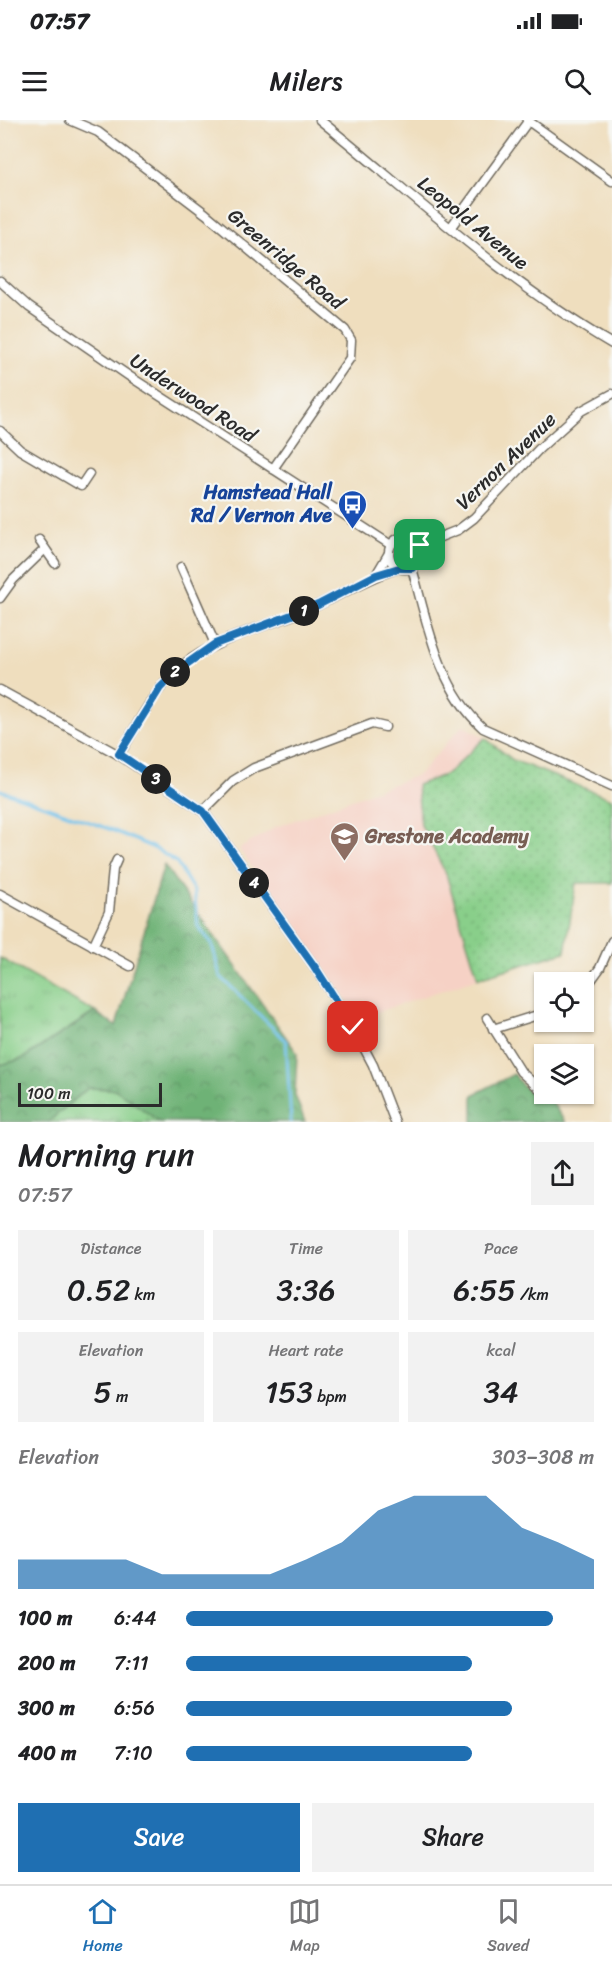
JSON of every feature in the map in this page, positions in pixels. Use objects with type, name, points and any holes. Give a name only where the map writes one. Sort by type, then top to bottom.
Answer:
[{"type":"street","name":"Greenridge Road","points":[[70,120],[98,132],[206,214],[345,330],[351,340],[350,358],[273,468]]},
{"type":"street","name":"Leopold Avenue","points":[[320,120],[530,290],[575,322],[612,344]]},
{"type":"street","points":[[451,227],[528,120],[612,181]]},
{"type":"street","name":"Underwood Road","points":[[0,280],[28,307],[375,535],[390,549]]},
{"type":"street","name":"Vernon Avenue","points":[[420,545],[458,530],[474,518],[539,449],[581,411],[612,394]]},
{"type":"street","points":[[0,431],[20,450],[81,486],[89,474]]},
{"type":"street","name":"Underwood Road","points":[[375,535],[399,538]]},
{"type":"street","points":[[119,754],[160,688],[178,670],[215,644],[318,605],[376,575],[399,568],[412,568],[420,559],[420,545],[409,537],[399,538],[390,549],[376,575]]},
{"type":"street","points":[[39,540],[55,563]]},
{"type":"street","points":[[0,598],[13,580],[45,549]]},
{"type":"street","points":[[390,549],[392,563],[399,568]]},
{"type":"street","points":[[181,567],[215,644]]},
{"type":"street","points":[[412,568],[447,683],[470,716],[483,728],[612,786]]},
{"type":"street","points":[[0,690],[119,754],[203,811],[314,966],[353,1027],[374,1065],[395,1122]]},
{"type":"street","points":[[203,811],[233,781],[254,768],[372,724],[385,727]]},
{"type":"street","points":[[93,946],[109,912],[117,860]]},
{"type":"street","points":[[0,894],[131,966]]},
{"type":"street","points":[[594,976],[612,941]]},
{"type":"street","points":[[493,1029],[534,1015]]},
{"type":"street","points":[[487,1018],[521,1072],[534,1084]]},
{"type":"shaded area","name":"Grestone Academy","points":[[463,725],[485,738],[447,774],[417,785],[421,825],[446,874],[478,978],[360,1018],[239,849],[276,827],[418,775]]},
{"type":"green space","points":[[485,738],[513,760],[612,799],[612,883],[576,883],[565,952],[478,978],[446,874],[421,825],[417,785],[447,774]]},
{"type":"green space","points":[[164,865],[297,1053],[295,1095],[305,1122],[160,1122],[115,1089],[88,1088],[48,1122],[0,1122],[0,1065],[22,1059],[95,1012],[116,1026]]},
{"type":"green space","points":[[0,958],[95,1012],[22,1059],[0,1065]]},
{"type":"green space","points":[[514,1074],[534,1095],[534,1104],[553,1104],[565,1122],[473,1122],[473,1095]]},
{"type":"green space","points":[[88,1088],[115,1089],[160,1122],[48,1122]]},
{"type":"waterway","points":[[0,790],[112,830],[156,849],[176,862],[194,891],[198,926],[212,944],[220,976],[286,1041],[291,1122]]},
{"type":"place","name":"Hamstead Hall Rd / Vernon Ave","points":[[353,530]]},
{"type":"place","name":"Grestone Academy","points":[[344,862]]},
{"type":"route","points":[[353,1027],[314,966],[203,811],[119,754],[160,688],[198,655],[215,644],[318,605],[376,575],[399,568],[412,568],[416,566],[422,554],[420,545]]}]
